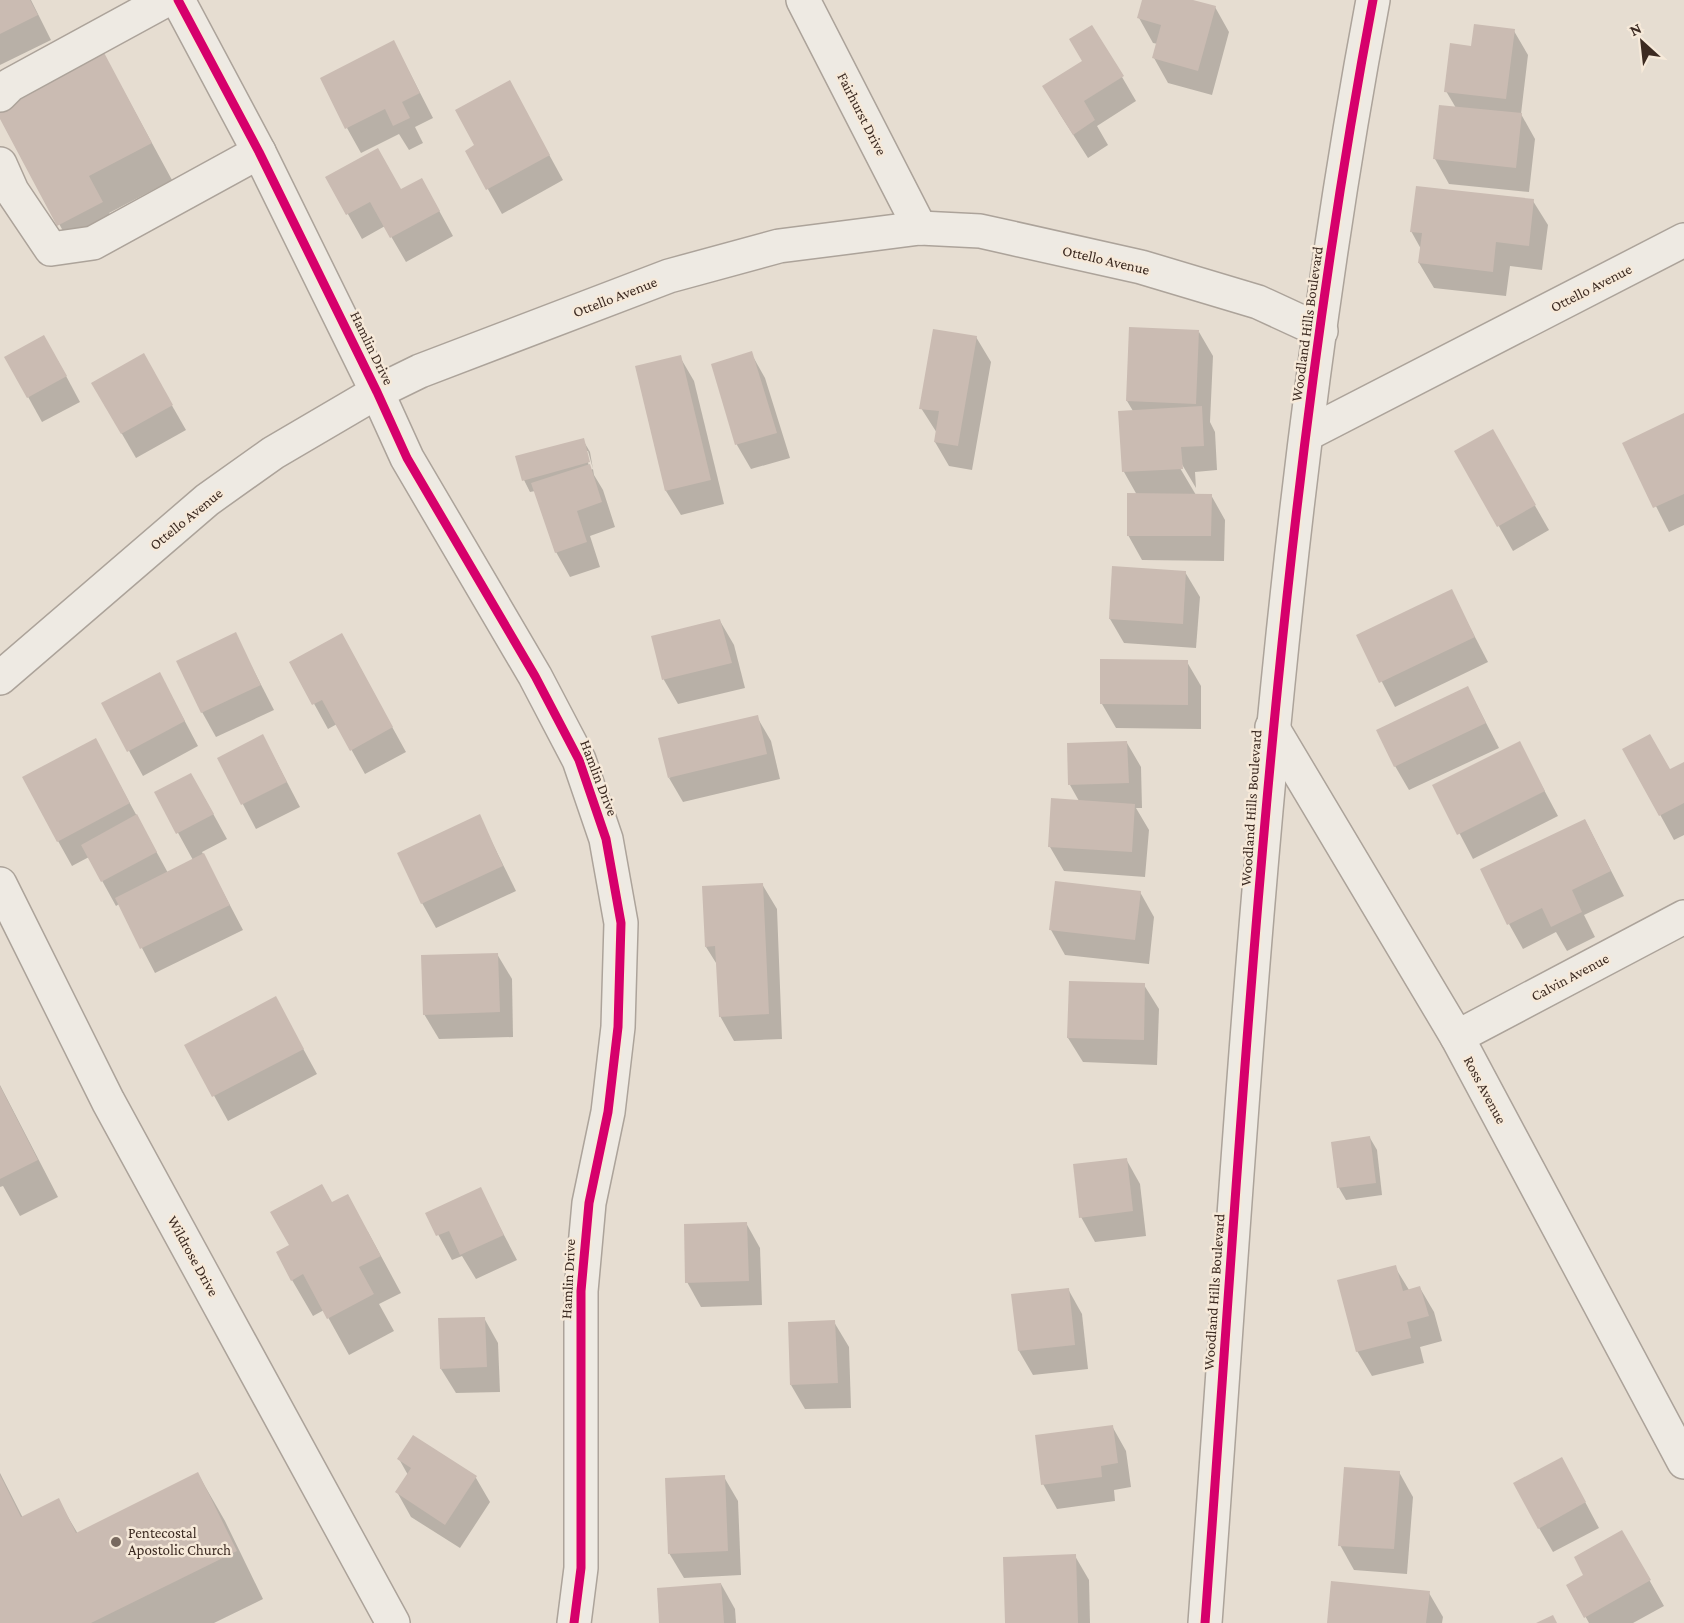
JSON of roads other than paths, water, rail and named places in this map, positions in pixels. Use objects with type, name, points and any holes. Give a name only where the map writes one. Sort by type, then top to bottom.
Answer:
[{"type":"street","points":[[0,95],[10,85],[166,0]]},
{"type":"street","name":"Hamlin Drive","points":[[178,0],[259,152],[407,458],[535,676],[579,760],[606,839],[621,923],[618,1027],[608,1112],[589,1203],[581,1291],[581,1568],[574,1623]]},
{"type":"street","name":"Fairhurst Drive","points":[[803,0],[920,228]]},
{"type":"street","name":"Woodland Hills Boulevard","points":[[1205,1623],[1272,727],[1306,434],[1358,81],[1373,0]]},
{"type":"street","points":[[0,164],[12,191],[51,249],[93,243],[259,152]]},
{"type":"street","name":"Ottello Avenue","points":[[0,678],[207,500],[273,453],[377,392],[420,371],[669,276],[779,246],[920,228],[980,231],[1142,267],[1258,302],[1321,331]]},
{"type":"street","name":"Ottello Avenue","points":[[1306,434],[1684,240]]},
{"type":"street","name":"Ross Avenue","points":[[1272,727],[1457,1037],[1684,1462]]},
{"type":"street","name":"Wildrose Drive","points":[[0,885],[108,1101],[393,1623]]},
{"type":"street","name":"Calvin Avenue","points":[[1457,1037],[1684,917]]},
{"type":"place","name":"Pentecostal Apostolic Church","points":[[116,1542]]}]
